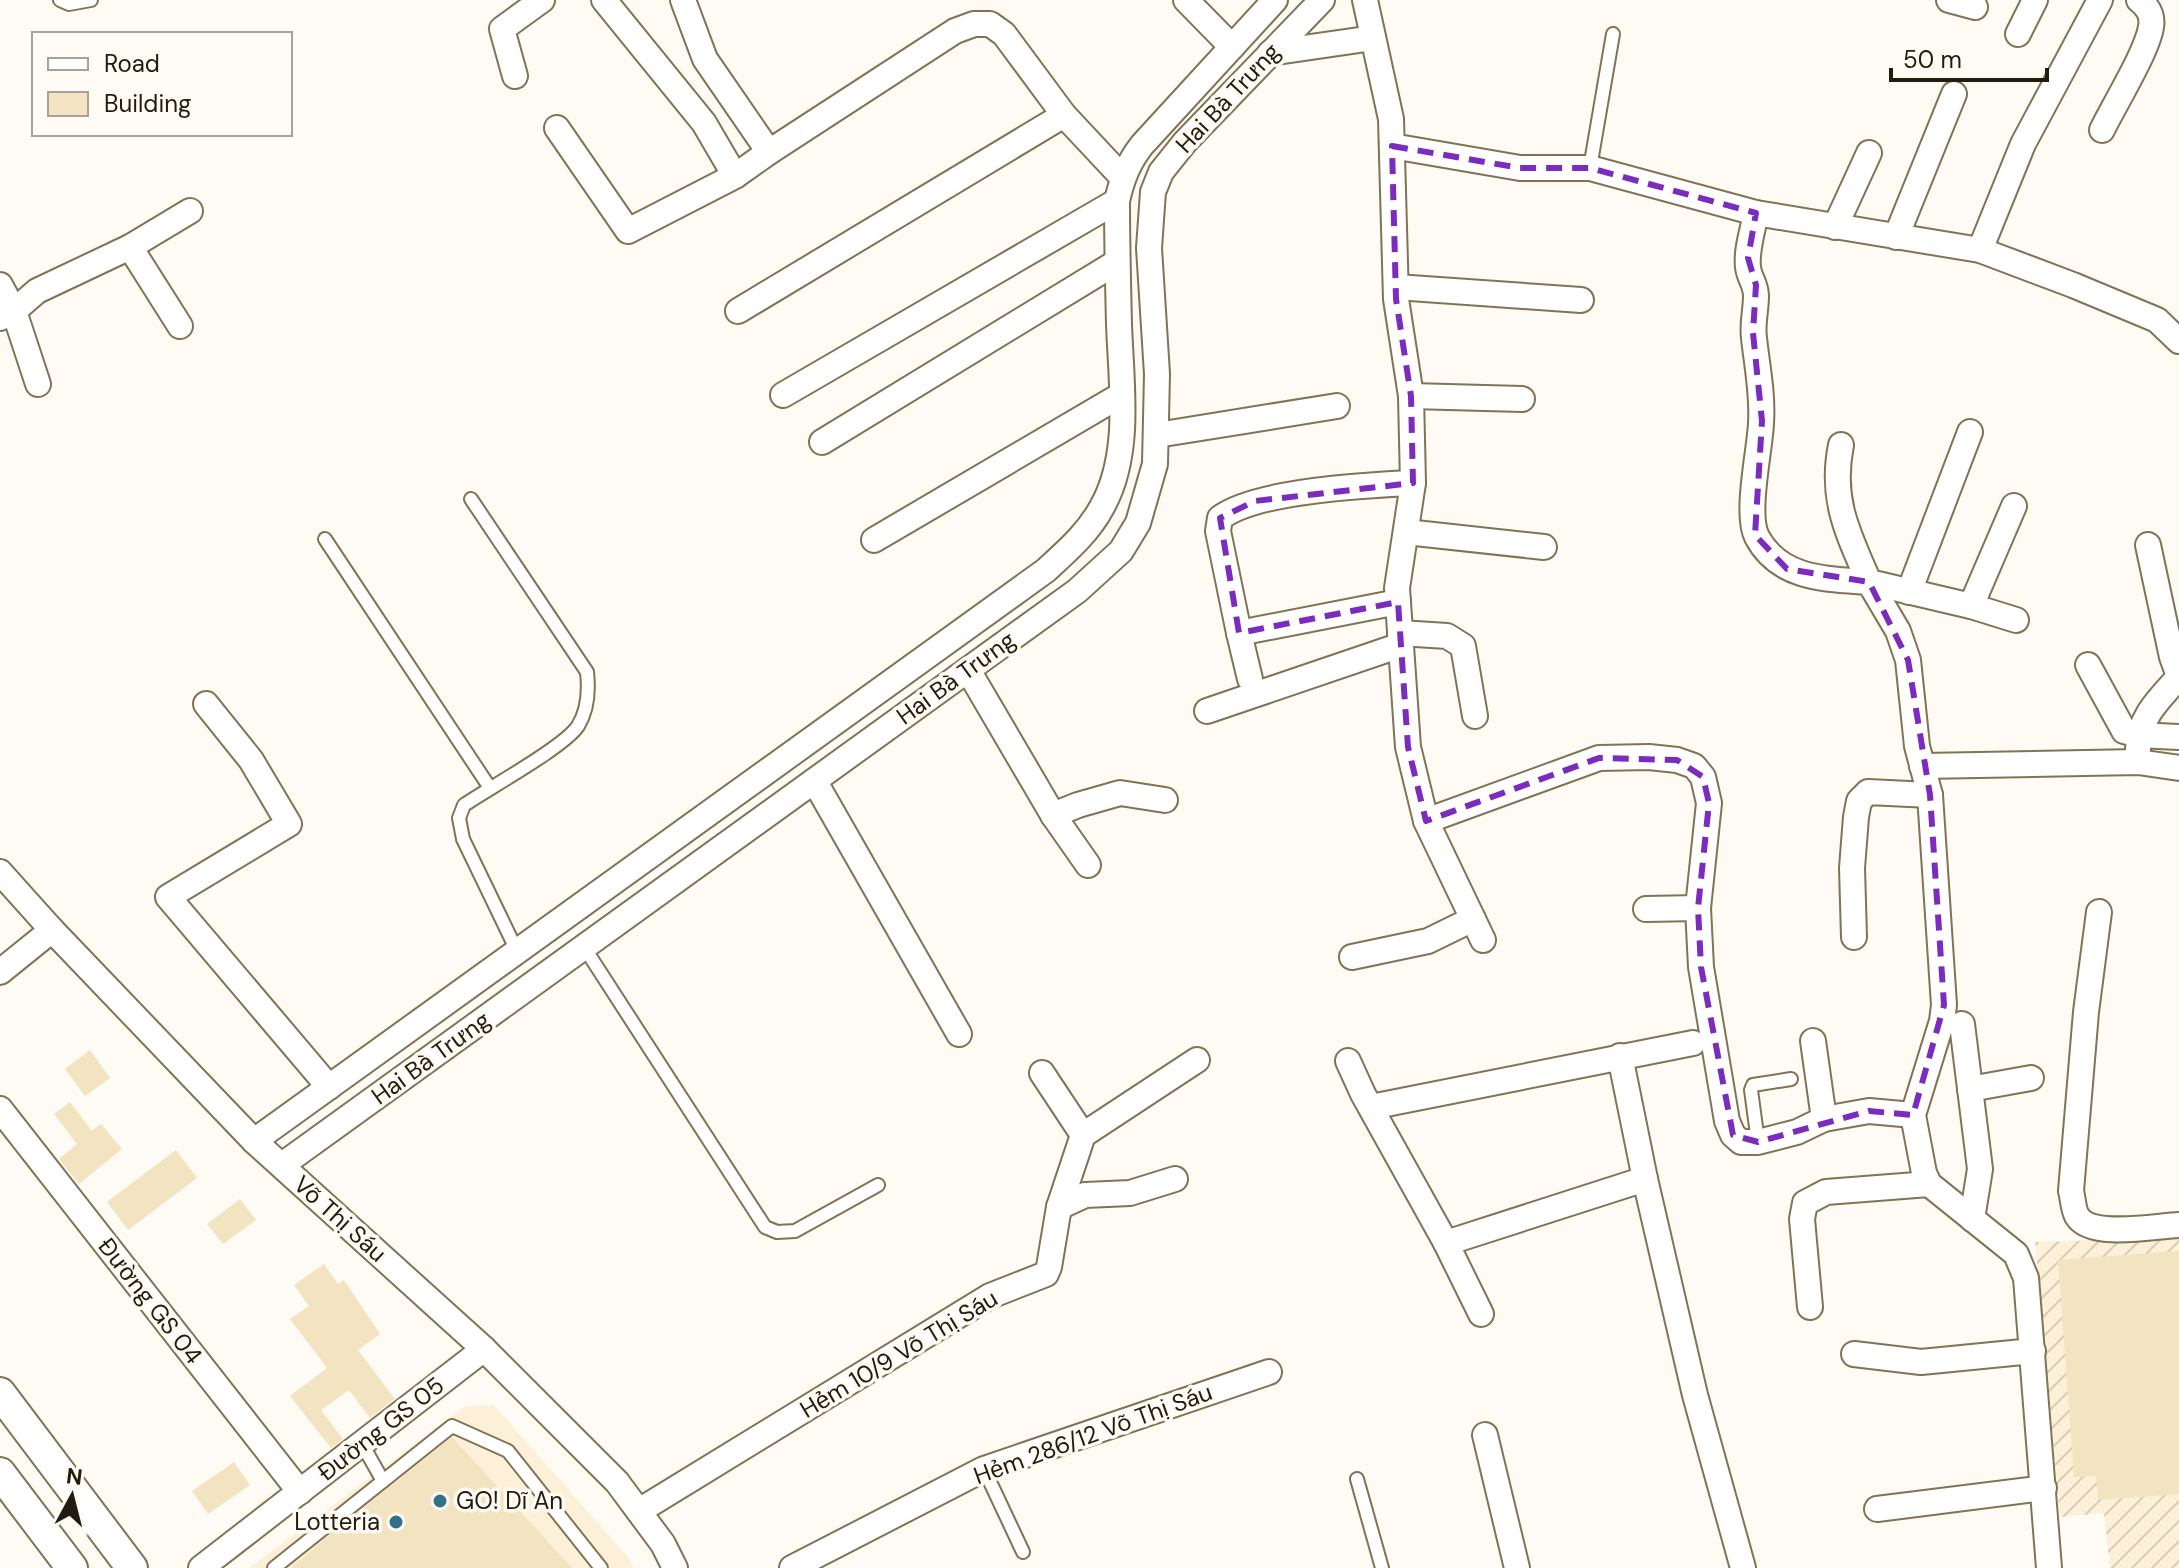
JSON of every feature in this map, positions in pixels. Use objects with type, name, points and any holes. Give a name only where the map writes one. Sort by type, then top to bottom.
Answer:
[{"type":"street","points":[[515,76],[502,29],[542,0]]},
{"type":"street","points":[[604,0],[704,123],[735,176]]},
{"type":"street","points":[[683,0],[705,59],[769,152]]},
{"type":"street","points":[[1186,0],[1232,47]]},
{"type":"street","name":"Hai Bà Trưng","points":[[254,1141],[1045,571],[1080,540],[1103,506],[1114,480],[1121,430],[1117,262],[1120,189],[1131,160],[1142,145],[1275,0]]},
{"type":"street","name":"Hai Bà Trưng","points":[[282,1165],[1077,591],[1121,551],[1138,523],[1155,464],[1157,374],[1149,248],[1153,192],[1161,172],[1185,142],[1322,0]]},
{"type":"street","points":[[1352,957],[1478,930],[1426,821],[1408,747],[1397,588],[1413,483],[1411,396],[1396,287],[1391,119],[1365,0]]},
{"type":"street","points":[[1949,0],[1975,7]]},
{"type":"street","points":[[2018,34],[2035,0]]},
{"type":"street","points":[[1980,250],[2023,144],[2100,0]]},
{"type":"street","points":[[2102,130],[2152,25],[2150,10],[2139,0]]},
{"type":"street","points":[[557,128],[628,231],[735,176],[955,31],[974,24],[990,24],[1004,34],[1120,189],[783,395]]},
{"type":"street","points":[[1270,53],[1373,38]]},
{"type":"street","points":[[1896,237],[1954,94]]},
{"type":"street","points":[[738,311],[1064,115]]},
{"type":"street","points":[[1392,146],[1520,168],[1590,168],[1756,213],[1980,250],[2157,320],[2179,341]]},
{"type":"street","points":[[1835,227],[1869,153]]},
{"type":"street","points":[[7,314],[37,291],[130,247],[190,211]]},
{"type":"street","points":[[1756,213],[1748,258],[1748,271],[1756,285],[1753,333],[1762,421],[1753,497],[1755,535],[1787,569],[1816,579],[1869,582],[2016,620]]},
{"type":"street","points":[[130,247],[180,326]]},
{"type":"street","points":[[822,442],[1117,262]]},
{"type":"street","points":[[0,285],[7,314],[38,384]]},
{"type":"street","points":[[1396,287],[1581,300]]},
{"type":"street","points":[[874,540],[1121,395]]},
{"type":"street","points":[[1411,396],[1522,399]]},
{"type":"street","points":[[1157,435],[1337,406]]},
{"type":"street","points":[[1909,592],[1970,432]]},
{"type":"street","points":[[1841,445],[1836,470],[1841,516],[1869,582],[1898,631],[1908,660],[1917,746],[1930,795],[1944,1005],[1942,1021],[1913,1115],[1929,1184],[2016,1254],[2026,1278],[2049,1568]]},
{"type":"street","points":[[1250,679],[1221,544],[1220,518],[1231,509],[1255,501],[1366,485],[1413,483]]},
{"type":"street","points":[[1971,606],[2014,506]]},
{"type":"street","points":[[1406,532],[1544,547]]},
{"type":"street","points":[[2138,762],[2138,735],[2149,711],[2179,676],[2172,657],[2148,545]]},
{"type":"street","points":[[1239,633],[1398,602]]},
{"type":"street","points":[[1207,711],[1401,639],[1447,636],[1463,646],[1475,716]]},
{"type":"street","points":[[2088,665],[2121,728],[2138,735],[2179,737]]},
{"type":"street","points":[[968,670],[1053,815],[1088,865]]},
{"type":"street","points":[[206,704],[251,760],[289,824],[168,897],[329,1087]]},
{"type":"street","points":[[1426,821],[1599,758],[1649,757],[1677,760],[1694,766],[1703,777],[1709,803],[1698,908],[1701,967],[1727,1121],[1733,1135],[1741,1142],[1758,1142],[1797,1132],[1824,1119],[1869,1111],[1913,1115]]},
{"type":"street","points":[[1922,766],[2138,762],[2179,768]]},
{"type":"street","points":[[815,782],[959,1034]]},
{"type":"street","points":[[1854,937],[1852,868],[1859,801],[1868,792],[1930,795]]},
{"type":"street","points":[[1053,815],[1120,793],[1165,800]]},
{"type":"street","name":"Võ Thị Sáu","points":[[0,872],[254,1141],[484,1349],[617,1482],[663,1544],[675,1568]]},
{"type":"street","points":[[1646,909],[1698,908]]},
{"type":"street","points":[[2099,912],[2086,1012],[2071,1191],[2077,1215],[2088,1226],[2112,1230],[2179,1225]]},
{"type":"street","points":[[0,972],[52,930]]},
{"type":"street","points":[[1962,1024],[1980,1169],[1972,1219]]},
{"type":"street","points":[[1813,1041],[1824,1119]]},
{"type":"street","points":[[1371,1107],[1693,1043]]},
{"type":"street","points":[[1620,1056],[1695,1395],[1743,1568]]},
{"type":"street","points":[[1042,1073],[1083,1135],[1197,1060]]},
{"type":"street","points":[[1348,1061],[1481,1314]]},
{"type":"street","points":[[1970,1089],[2031,1078]]},
{"type":"street","name":"Đường GS 04","points":[[0,1109],[300,1492]]},
{"type":"street","name":"Hẻm 10/9 Võ Thị Sáu","points":[[639,1511],[990,1296],[1046,1274],[1059,1207],[1083,1135]]},
{"type":"street","points":[[1059,1207],[1085,1195],[1130,1193],[1175,1179]]},
{"type":"street","points":[[1446,1243],[1645,1179]]},
{"type":"street","points":[[1810,1307],[1802,1219],[1805,1203],[1826,1192],[1929,1184]]},
{"type":"street","name":"Đường GS 05","points":[[201,1568],[484,1349]]},
{"type":"street","points":[[1854,1354],[1921,1362],[2033,1351]]},
{"type":"street","name":"Hẻm 286/12 Võ Thị Sáu","points":[[792,1568],[984,1469],[1269,1372]]},
{"type":"street","points":[[0,1393],[132,1568]]},
{"type":"street","points":[[1485,1435],[1517,1568]]},
{"type":"street","points":[[0,1473],[72,1568]]},
{"type":"street","points":[[1877,1509],[2044,1488]]},
{"type":"lane","points":[[60,0],[69,4],[91,0]]},
{"type":"lane","points":[[1590,168],[1613,34]]},
{"type":"lane","points":[[471,499],[587,672],[589,687],[586,709],[577,728],[556,746],[464,805],[459,818],[463,839],[517,951]]},
{"type":"lane","points":[[325,539],[490,788]]},
{"type":"lane","points":[[584,947],[765,1227],[777,1232],[795,1231],[878,1185]]},
{"type":"lane","points":[[1758,1142],[1751,1090],[1753,1085],[1791,1079]]},
{"type":"lane","points":[[274,1568],[452,1426],[508,1451],[601,1568]]},
{"type":"lane","points":[[362,1444],[383,1481]]},
{"type":"lane","points":[[984,1469],[1023,1552]]},
{"type":"lane","points":[[1357,1479],[1382,1568]]},
{"type":"highlighted area","points":[[1392,146],[1520,168],[1590,168],[1756,213],[1748,258],[1756,285],[1753,333],[1762,421],[1755,535],[1787,569],[1869,582],[1908,660],[1930,795],[1944,1005],[1913,1115],[1869,1111],[1758,1142],[1733,1135],[1701,967],[1698,908],[1709,803],[1703,777],[1677,760],[1599,758],[1426,821],[1408,747],[1398,602],[1239,633],[1220,518],[1255,501],[1413,483],[1411,396],[1396,299]]},
{"type":"shaded area","points":[[2179,1238],[2179,1568],[2110,1568],[2104,1513],[2060,1517],[2035,1242]]},
{"type":"shaded area","points":[[494,1405],[628,1557],[634,1568],[249,1568],[465,1406]]},
{"type":"building","points":[[90,1050],[110,1078],[85,1096],[65,1069]]},
{"type":"building","points":[[70,1102],[92,1131],[101,1124],[122,1149],[79,1184],[59,1159],[77,1144],[54,1114]]},
{"type":"building","points":[[176,1150],[197,1178],[128,1230],[107,1202]]},
{"type":"building","points":[[240,1199],[256,1220],[223,1244],[207,1224]]},
{"type":"building","points":[[2179,1251],[2179,1494],[2098,1500],[2096,1476],[2074,1477],[2058,1260]]},
{"type":"building","points":[[324,1264],[338,1284],[344,1280],[380,1334],[358,1350],[395,1399],[370,1418],[349,1390],[321,1410],[343,1439],[331,1448],[290,1396],[327,1368],[290,1319],[309,1306],[294,1285]]},
{"type":"building","name":"GO! Dĩ An","points":[[452,1437],[572,1568],[291,1568],[333,1532]]},
{"type":"building","points":[[234,1462],[250,1485],[208,1514],[192,1491]]},
{"type":"place","name":"GO! Dĩ An","points":[[440,1501]]},
{"type":"place","name":"Lotteria","points":[[396,1522]]}]
